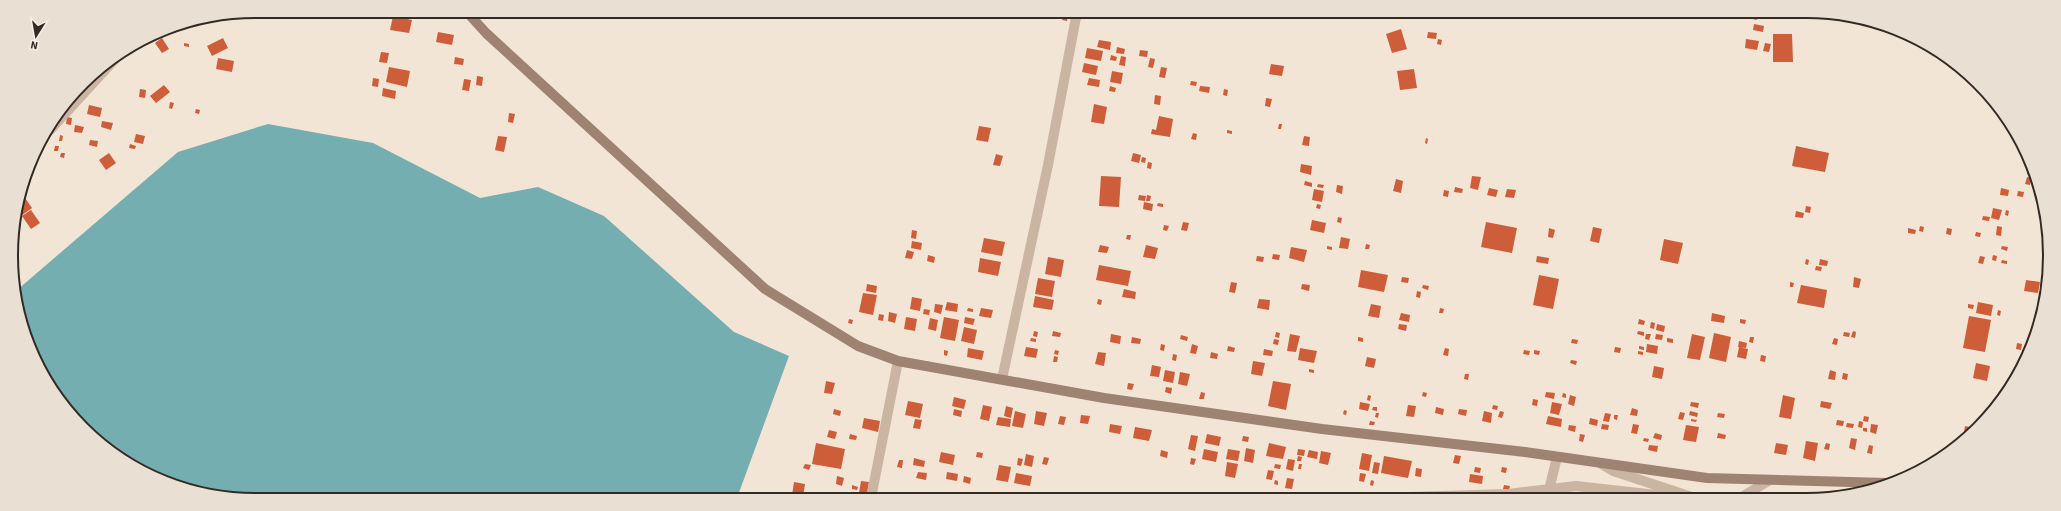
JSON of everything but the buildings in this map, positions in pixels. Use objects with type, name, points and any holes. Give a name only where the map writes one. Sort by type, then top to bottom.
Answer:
[{"type":"main road","points":[[473,18],[492,38],[765,289],[858,346],[898,361],[1104,398],[1322,429],[1557,457],[1710,478],[1874,483]]},
{"type":"street","points":[[1002,379],[1048,165],[1076,18]]},
{"type":"street","points":[[66,113],[93,83]]},
{"type":"street","points":[[872,493],[898,361]]},
{"type":"street","points":[[1549,490],[1557,457]]},
{"type":"street","points":[[1600,463],[1613,471],[1680,493]]},
{"type":"street","points":[[1748,493],[1770,480]]},
{"type":"street","points":[[1518,493],[1580,486],[1640,493]]},
{"type":"water","points":[[268,124],[373,143],[480,198],[538,187],[604,216],[734,332],[789,356],[739,493],[256,493],[225,491],[194,485],[150,469],[111,444],[77,412],[67,400],[42,361],[26,317],[20,287],[178,152]]}]
